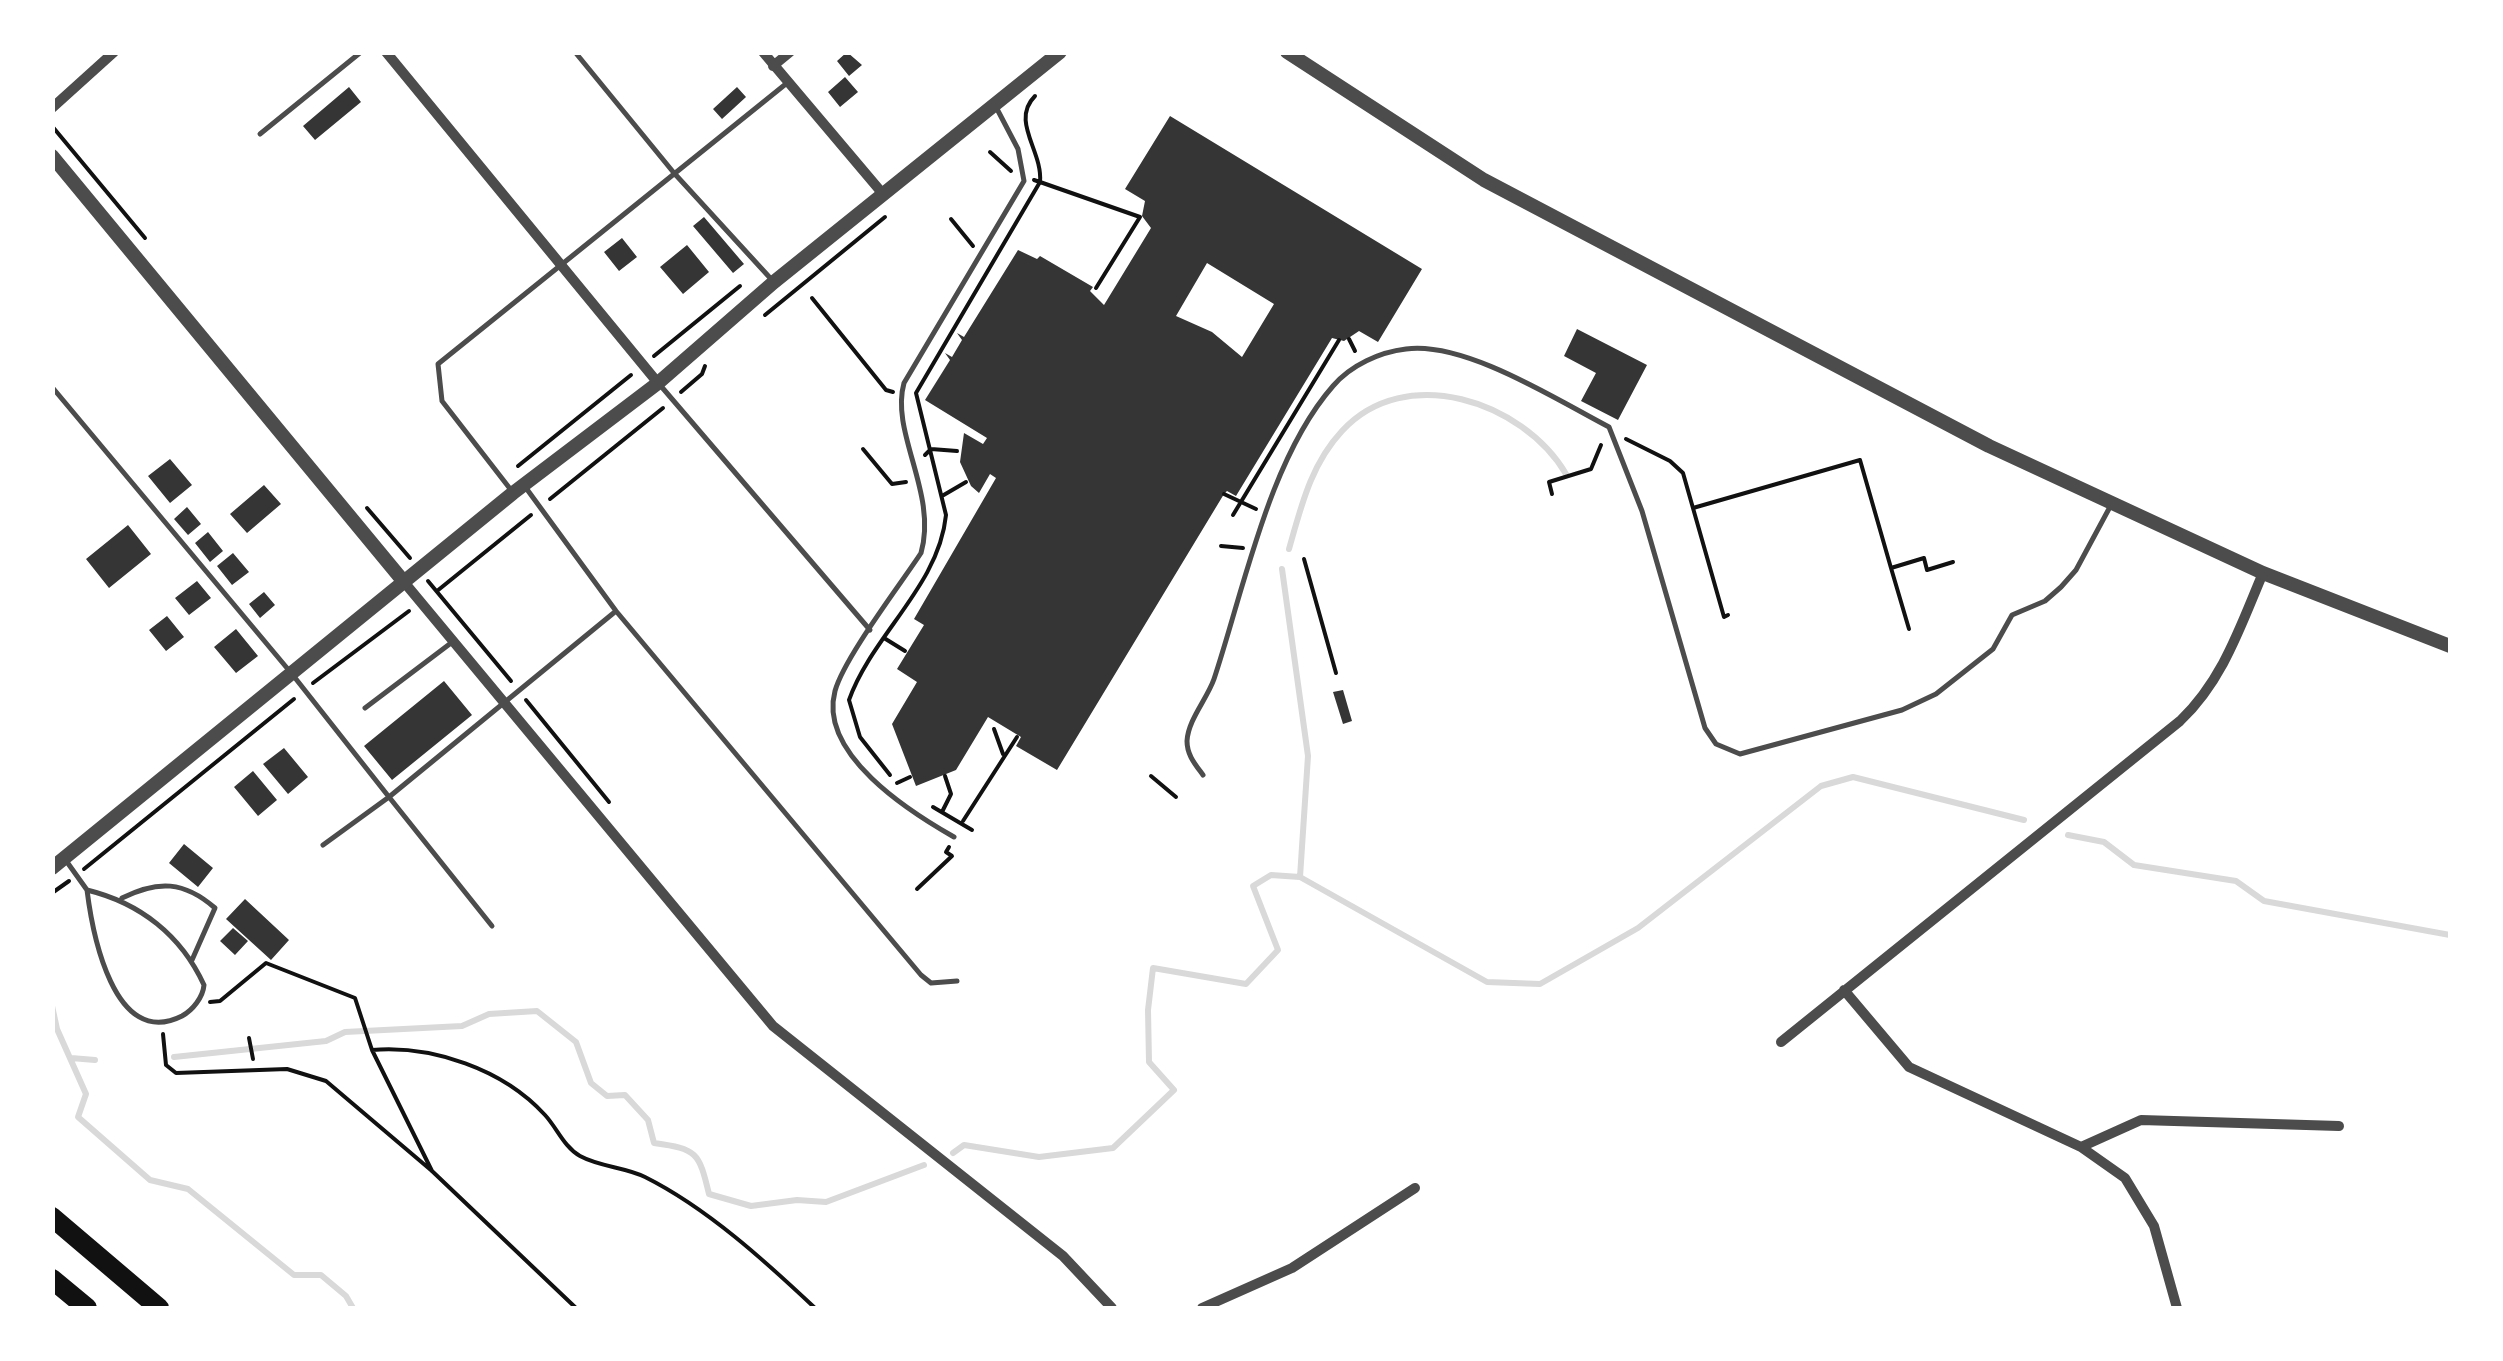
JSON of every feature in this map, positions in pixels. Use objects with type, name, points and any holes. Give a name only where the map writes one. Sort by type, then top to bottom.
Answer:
[{"type":"highway","points":[[52,1217],[159,1308]]},
{"type":"highway","points":[[52,1279],[86,1308]]},
{"type":"street","points":[[52,108],[114,52]]},
{"type":"street","points":[[386,52],[658,383]]},
{"type":"street","points":[[763,52],[883,194]]},
{"type":"street","points":[[773,66],[790,52]]},
{"type":"street","points":[[59,864],[519,489],[658,383],[774,282],[1060,52]]},
{"type":"street","points":[[1287,52],[1484,180],[1988,446],[2263,573],[2450,646]]},
{"type":"street","points":[[52,156],[774,1026],[1063,1256],[1112,1308]]},
{"type":"street","points":[[1782,1042],[2204,698],[2224,667],[2263,573]]},
{"type":"street","points":[[1844,990],[1908,1066],[2081,1146],[2125,1178],[2146,1207],[2177,1308]]},
{"type":"street","points":[[2081,1146],[2141,1120],[2339,1126]]},
{"type":"street","points":[[1202,1308],[1292,1268],[1415,1188]]},
{"type":"lane","points":[[260,134],[361,52]]},
{"type":"lane","points":[[575,52],[674,173],[774,282]]},
{"type":"lane","points":[[786,83],[438,364],[442,401],[502,478],[540,507],[616,611],[921,974],[931,983],[957,981]]},
{"type":"lane","points":[[954,838],[895,803],[849,751],[837,724],[835,692],[922,549],[925,524],[920,479],[901,394],[1024,182],[1018,148],[995,104]]},
{"type":"lane","points":[[1203,774],[1188,752],[1188,733],[1212,684],[1253,549],[1268,514],[1324,397],[1344,375],[1383,354],[1409,348],[1453,353],[1610,430],[1642,511],[1702,720],[1712,740],[1728,750],[1753,753],[1913,706],[1947,687],[1993,649],[2012,615],[2045,600],[2076,570],[2112,504]]},
{"type":"lane","points":[[658,383],[870,630]]},
{"type":"lane","points":[[52,386],[292,674],[492,926]]},
{"type":"lane","points":[[322,845],[506,704],[616,611]]},
{"type":"lane","points":[[365,708],[454,642]]},
{"type":"lane","points":[[59,864],[88,890],[93,937],[112,987],[129,1008],[161,1019],[181,1016],[196,1003],[204,984],[192,960],[160,925],[122,898],[88,890]]},
{"type":"lane","points":[[122,898],[144,887],[168,884],[194,890],[214,908],[192,960]]},
{"type":"path","points":[[1006,123],[1024,114],[1039,92]]},
{"type":"path","points":[[1024,114],[1038,154],[1040,182],[1140,217],[1096,288]]},
{"type":"path","points":[[52,126],[153,249]]},
{"type":"path","points":[[752,326],[890,213]]},
{"type":"path","points":[[950,218],[982,256]]},
{"type":"path","points":[[502,478],[762,269]]},
{"type":"path","points":[[812,298],[886,390],[918,398]]},
{"type":"path","points":[[1233,515],[1338,340]]},
{"type":"path","points":[[437,591],[672,400],[702,374],[706,364]]},
{"type":"path","points":[[1552,494],[1548,482],[1590,469],[1610,430],[1679,467],[1724,616],[1728,616]]},
{"type":"path","points":[[862,449],[892,484],[937,475]]},
{"type":"path","points":[[931,449],[957,451]]},
{"type":"path","points":[[1694,508],[1860,460],[1909,628]]},
{"type":"path","points":[[942,496],[966,482]]},
{"type":"path","points":[[1224,494],[1268,514]]},
{"type":"path","points":[[360,499],[616,811]]},
{"type":"path","points":[[1221,546],[1253,549]]},
{"type":"path","points":[[1892,568],[1924,558],[1927,570],[1952,562]]},
{"type":"path","points":[[1304,559],[1336,673]]},
{"type":"path","points":[[52,893],[421,602]]},
{"type":"path","points":[[884,638],[905,651]]},
{"type":"path","points":[[994,729],[1003,754]]},
{"type":"path","points":[[963,822],[1017,737]]},
{"type":"path","points":[[942,812],[951,794],[945,776]]},
{"type":"path","points":[[1151,776],[1176,797]]},
{"type":"path","points":[[897,783],[910,777]]},
{"type":"path","points":[[916,889],[952,856]]},
{"type":"path","points":[[196,1003],[220,1000],[266,963],[356,998],[372,1050],[432,1171]]},
{"type":"path","points":[[161,1019],[166,1065],[171,1071],[193,1075],[287,1069],[310,1073],[362,1108],[576,1308]]},
{"type":"path","points":[[249,1038],[253,1059]]},
{"type":"path","points":[[372,1050],[406,1047],[432,1053],[502,1083],[545,1114],[576,1154],[646,1177],[706,1216],[814,1308]]},
{"type":"building","points":[[847,52],[862,65],[849,76],[837,61]]},
{"type":"building","points":[[845,77],[858,92],[840,107],[828,92]]},
{"type":"building","points":[[349,87],[361,102],[315,140],[303,126]]},
{"type":"building","points":[[737,87],[746,97],[722,119],[713,109]]},
{"type":"building","points":[[1170,116],[1422,269],[1378,342],[1359,331],[1344,341],[1332,338],[1236,496],[1227,491],[1224,494],[1057,770],[1016,746],[1021,737],[988,717],[956,770],[916,786],[892,724],[917,682],[897,669],[924,625],[914,619],[996,478],[990,474],[979,493],[971,486],[960,462],[964,433],[983,444],[987,438],[925,400],[950,360],[945,353],[952,357],[962,340],[957,333],[964,337],[1018,250],[1037,259],[1040,256],[1093,287],[1090,291],[1104,305],[1151,228],[1142,216],[1145,201],[1125,189]],"holes":[[[1207,263],[1274,304],[1242,357],[1212,332],[1176,316]]]},
{"type":"building","points":[[704,217],[744,264],[733,273],[693,226]]},
{"type":"building","points":[[622,238],[637,257],[619,271],[604,252]]},
{"type":"building","points":[[687,245],[709,272],[683,294],[660,267]]},
{"type":"building","points":[[1577,329],[1647,365],[1618,420],[1581,401],[1596,373],[1564,356]]},
{"type":"building","points":[[170,459],[192,485],[170,503],[148,476]]},
{"type":"building","points":[[264,485],[281,504],[247,533],[230,514]]},
{"type":"building","points":[[187,507],[201,524],[188,535],[174,519]]},
{"type":"building","points":[[128,525],[151,554],[109,588],[86,559]]},
{"type":"building","points":[[208,532],[223,551],[210,562],[195,543]]},
{"type":"building","points":[[233,553],[249,572],[232,585],[217,566]]},
{"type":"building","points":[[197,581],[211,598],[189,615],[175,598]]},
{"type":"building","points":[[264,592],[275,605],[260,618],[249,604]]},
{"type":"building","points":[[167,616],[184,637],[166,651],[149,630]]},
{"type":"building","points":[[236,629],[258,656],[236,673],[214,647]]},
{"type":"building","points":[[444,681],[472,715],[392,780],[364,746]]},
{"type":"building","points":[[1343,690],[1352,721],[1343,724],[1333,692]]},
{"type":"building","points":[[284,748],[308,777],[288,794],[263,764]]},
{"type":"building","points":[[253,771],[277,800],[258,816],[234,787]]},
{"type":"building","points":[[184,844],[213,868],[198,887],[169,863]]},
{"type":"building","points":[[245,899],[289,940],[271,960],[226,919]]},
{"type":"building","points":[[233,928],[248,941],[235,955],[220,941]]},
{"type":"waterway","points":[[1289,549],[1308,487],[1331,444],[1368,410],[1398,398],[1429,395],[1462,399],[1493,410],[1547,448],[1566,474]]},
{"type":"waterway","points":[[1282,569],[1308,756],[1300,877]]},
{"type":"waterway","points":[[953,1153],[964,1145],[1039,1157],[1113,1148],[1174,1090],[1149,1062],[1148,1010],[1153,968],[1246,984],[1278,950],[1253,886],[1271,875],[1300,877],[1487,982],[1540,984],[1638,928],[1821,786],[1853,777],[2024,820]]},
{"type":"waterway","points":[[2068,835],[2104,842],[2134,865],[2236,881],[2264,901],[2450,935]]},
{"type":"waterway","points":[[52,1006],[57,1029],[86,1094],[78,1117],[150,1180],[188,1189],[294,1275],[321,1275],[346,1296],[353,1308]]},
{"type":"waterway","points":[[174,1057],[326,1041],[345,1032],[462,1026],[489,1014],[537,1011],[576,1042],[591,1083],[607,1096],[625,1095],[648,1120],[654,1143],[694,1155],[709,1194],[751,1206],[797,1200],[826,1202],[924,1165]]},
{"type":"waterway","points":[[71,1058],[95,1060]]}]
